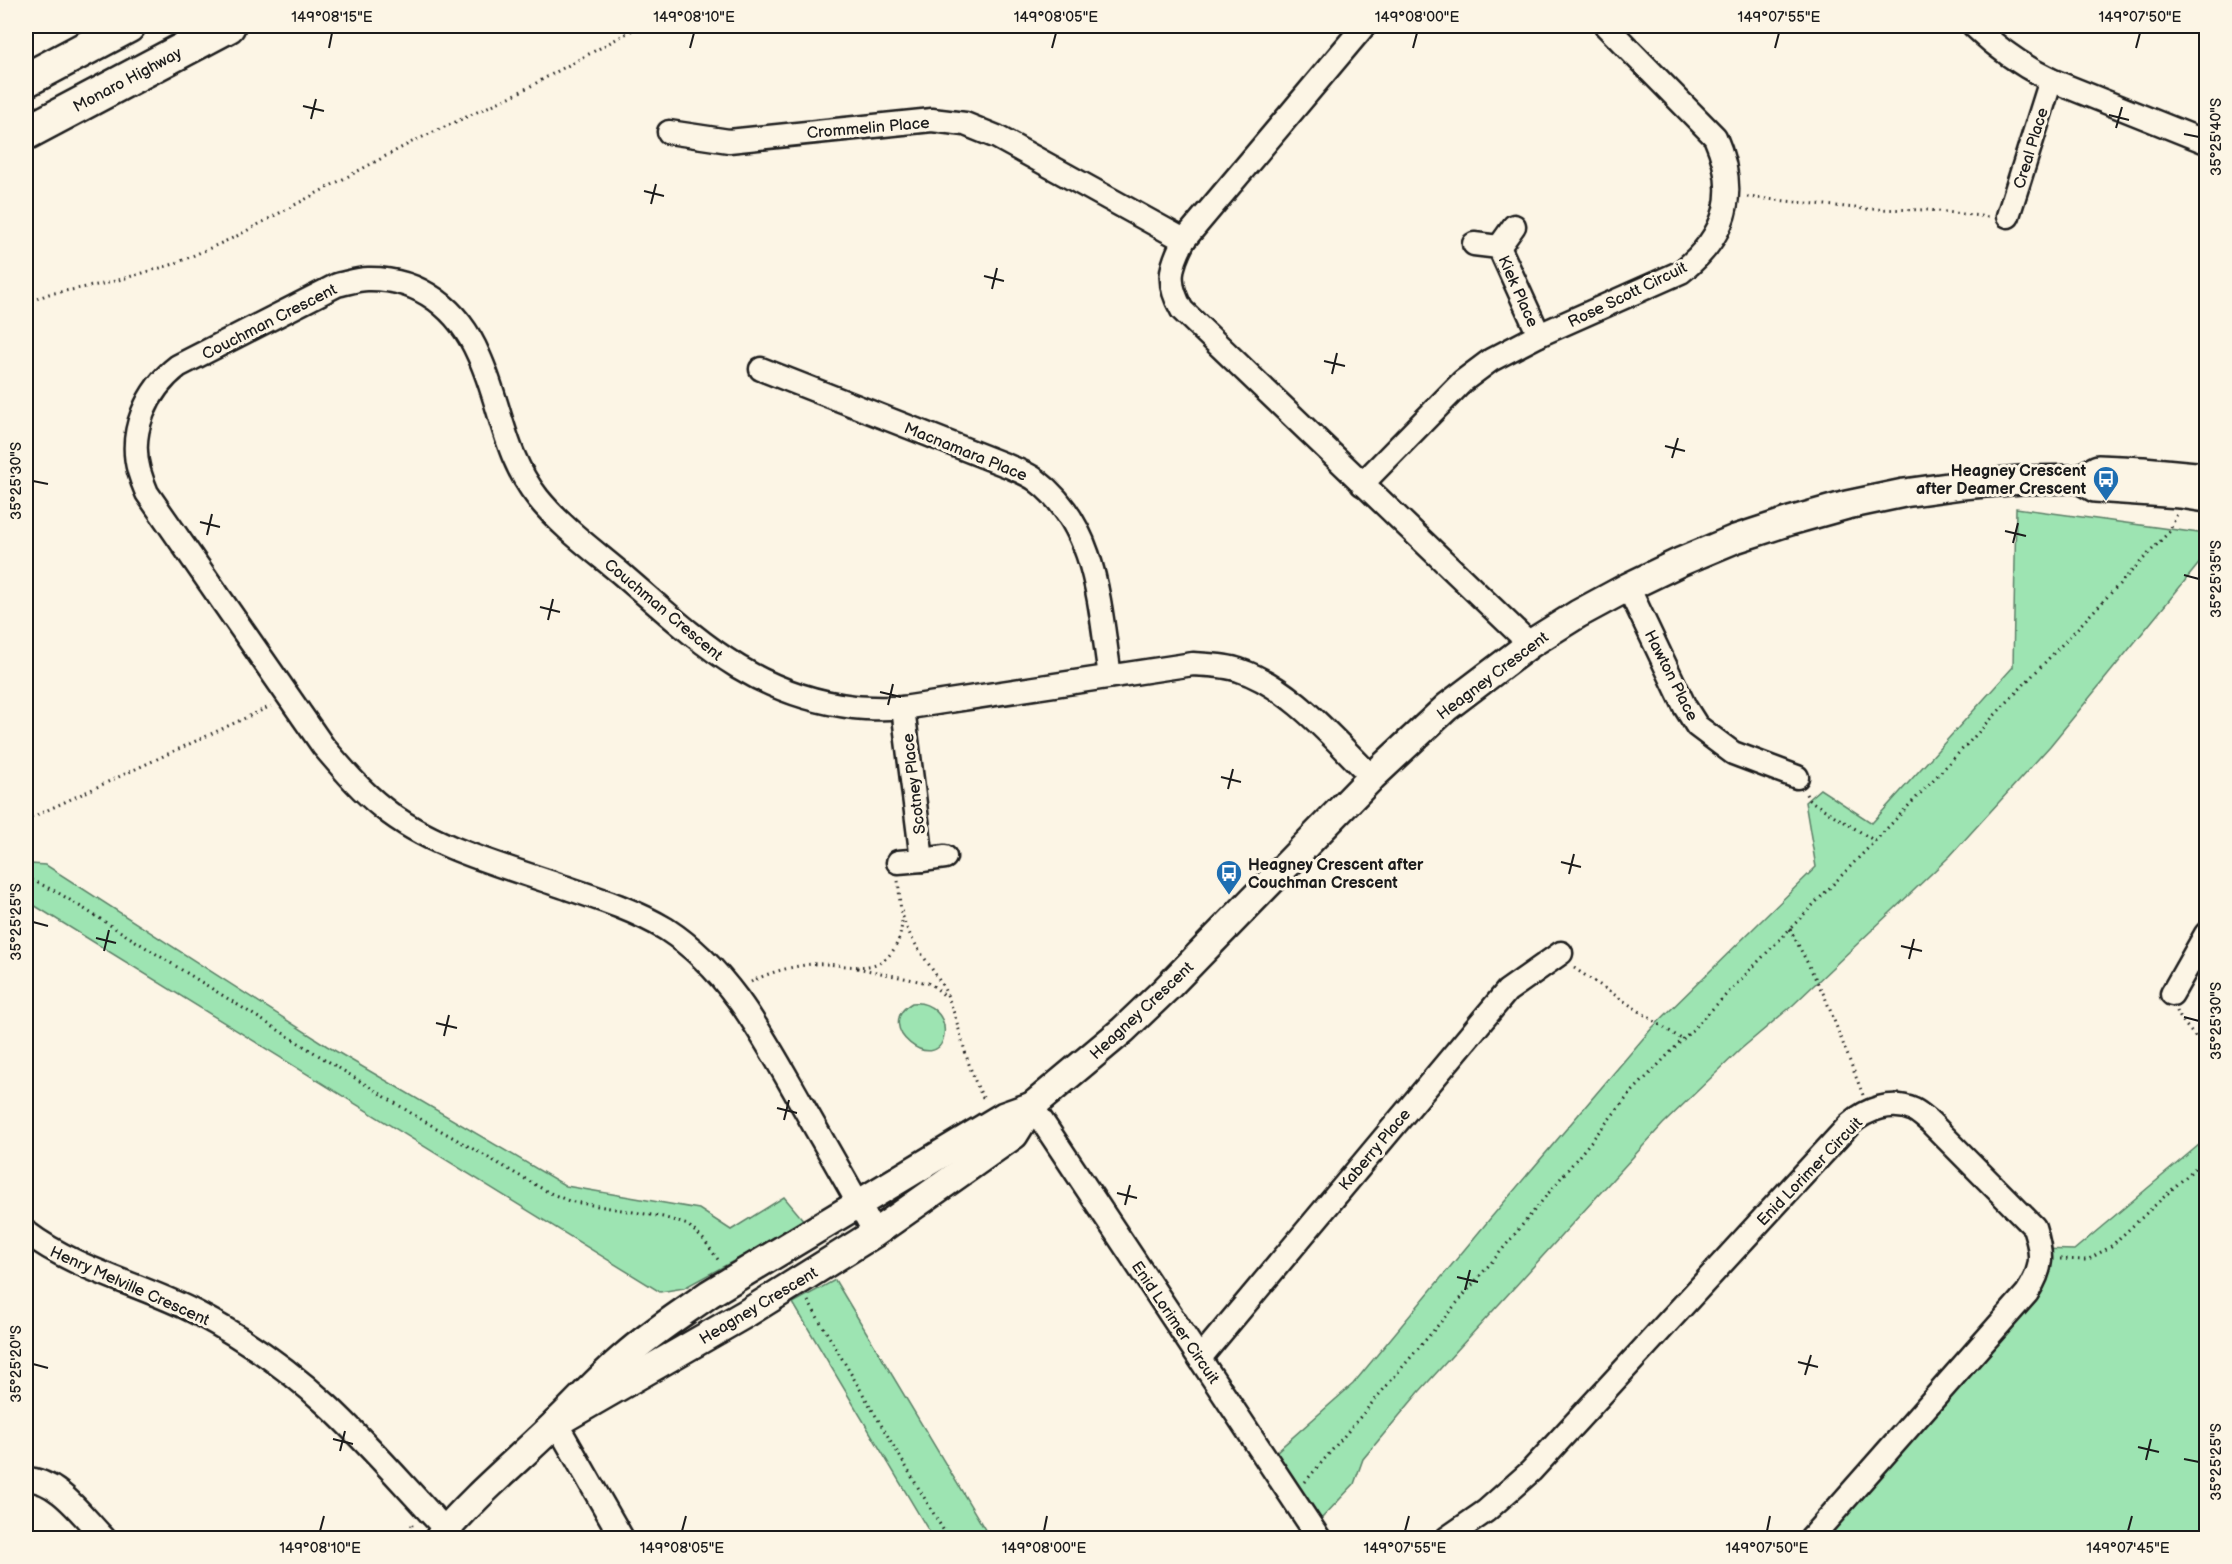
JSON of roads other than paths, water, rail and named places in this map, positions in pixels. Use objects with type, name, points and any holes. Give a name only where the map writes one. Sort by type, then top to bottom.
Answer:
[{"type":"highway","points":[[26,80],[128,26]]},
{"type":"highway","name":"Monaro Highway","points":[[26,133],[228,26]]},
{"type":"street","points":[[1364,26],[1184,240],[1172,263],[1171,280],[1174,297],[1182,310],[1530,644]]},
{"type":"street","name":"Rose Scott Circuit","points":[[1362,484],[1463,381],[1491,360],[1539,335],[1681,272],[1700,257],[1715,236],[1725,211],[1728,185],[1725,159],[1715,137],[1606,26]]},
{"type":"street","points":[[1974,26],[1993,44],[2031,70],[2206,142]]},
{"type":"street","name":"Creal Place","points":[[2008,216],[2051,80]]},
{"type":"street","name":"Crommelin Place","points":[[669,132],[729,141],[932,120],[965,124],[997,137],[1184,240]]},
{"type":"street","name":"Kiek Place","points":[[1499,247],[1514,226]]},
{"type":"street","name":"Kiek Place","points":[[1474,244],[1499,247]]},
{"type":"street","name":"Kiek Place","points":[[1499,247],[1539,335]]},
{"type":"street","name":"Couchman Crescent","points":[[875,1233],[758,1027],[734,993],[701,956],[666,930],[628,909],[459,849],[420,832],[384,809],[352,780],[323,746],[147,493],[138,470],[136,444],[139,426],[152,393],[168,374],[178,366],[337,285],[366,279],[394,280],[408,284],[446,306],[465,329],[480,357],[504,433],[518,468],[538,498],[562,523],[700,641],[740,670],[784,691],[807,698],[855,707],[903,708],[1193,664],[1225,666],[1270,683],[1295,703],[1372,777]]},
{"type":"street","name":"Macnamara Place","points":[[761,369],[1008,466],[1035,479],[1058,500],[1077,526],[1090,557],[1110,676]]},
{"type":"street","name":"Heagney Crescent","points":[[556,1423],[797,1282],[875,1233],[1014,1134],[1032,1106],[1123,1030],[1166,989],[1372,777],[1447,707],[1530,644],[1578,614],[1680,562],[1735,539],[1790,521],[1904,493],[2021,480],[2079,479],[2097,469],[2206,477]]},
{"type":"street","name":"Heagney Crescent","points":[[2079,479],[2095,488],[2206,498]]},
{"type":"street","name":"Hawton Place","points":[[1628,587],[1685,707],[1697,726],[1733,753],[1797,777]]},
{"type":"street","name":"Scotney Place","points":[[903,708],[922,860]]},
{"type":"street","points":[[898,862],[945,857]]},
{"type":"street","points":[[2172,994],[2206,934]]},
{"type":"street","name":"Kaberry Place","points":[[1200,1358],[1507,991],[1561,953]]},
{"type":"street","name":"Heagney Crescent","points":[[443,1534],[499,1474],[625,1356],[662,1326],[710,1294],[996,1120],[1032,1106]]},
{"type":"street","name":"Enid Lorimer Circuit","points":[[1032,1106],[1319,1539]]},
{"type":"street","name":"Enid Lorimer Circuit","points":[[1447,1539],[1486,1511],[1531,1471],[1850,1124],[1876,1108],[1896,1106],[1914,1110],[1930,1122],[2034,1227],[2041,1249],[2041,1264],[2036,1280],[2028,1293],[1811,1539]]},
{"type":"street","name":"Henry Melville Crescent","points":[[26,1232],[59,1255],[170,1300],[252,1346],[278,1364],[327,1406],[443,1534]]},
{"type":"street","points":[[556,1423],[622,1539]]},
{"type":"street","points":[[26,1479],[36,1479],[55,1488],[104,1539]]},
{"type":"place","name":"Heagney Crescent after Deamer Crescent","points":[[2106,502]]},
{"type":"place","name":"Heagney Crescent after Couchman Crescent","points":[[1229,896]]}]
